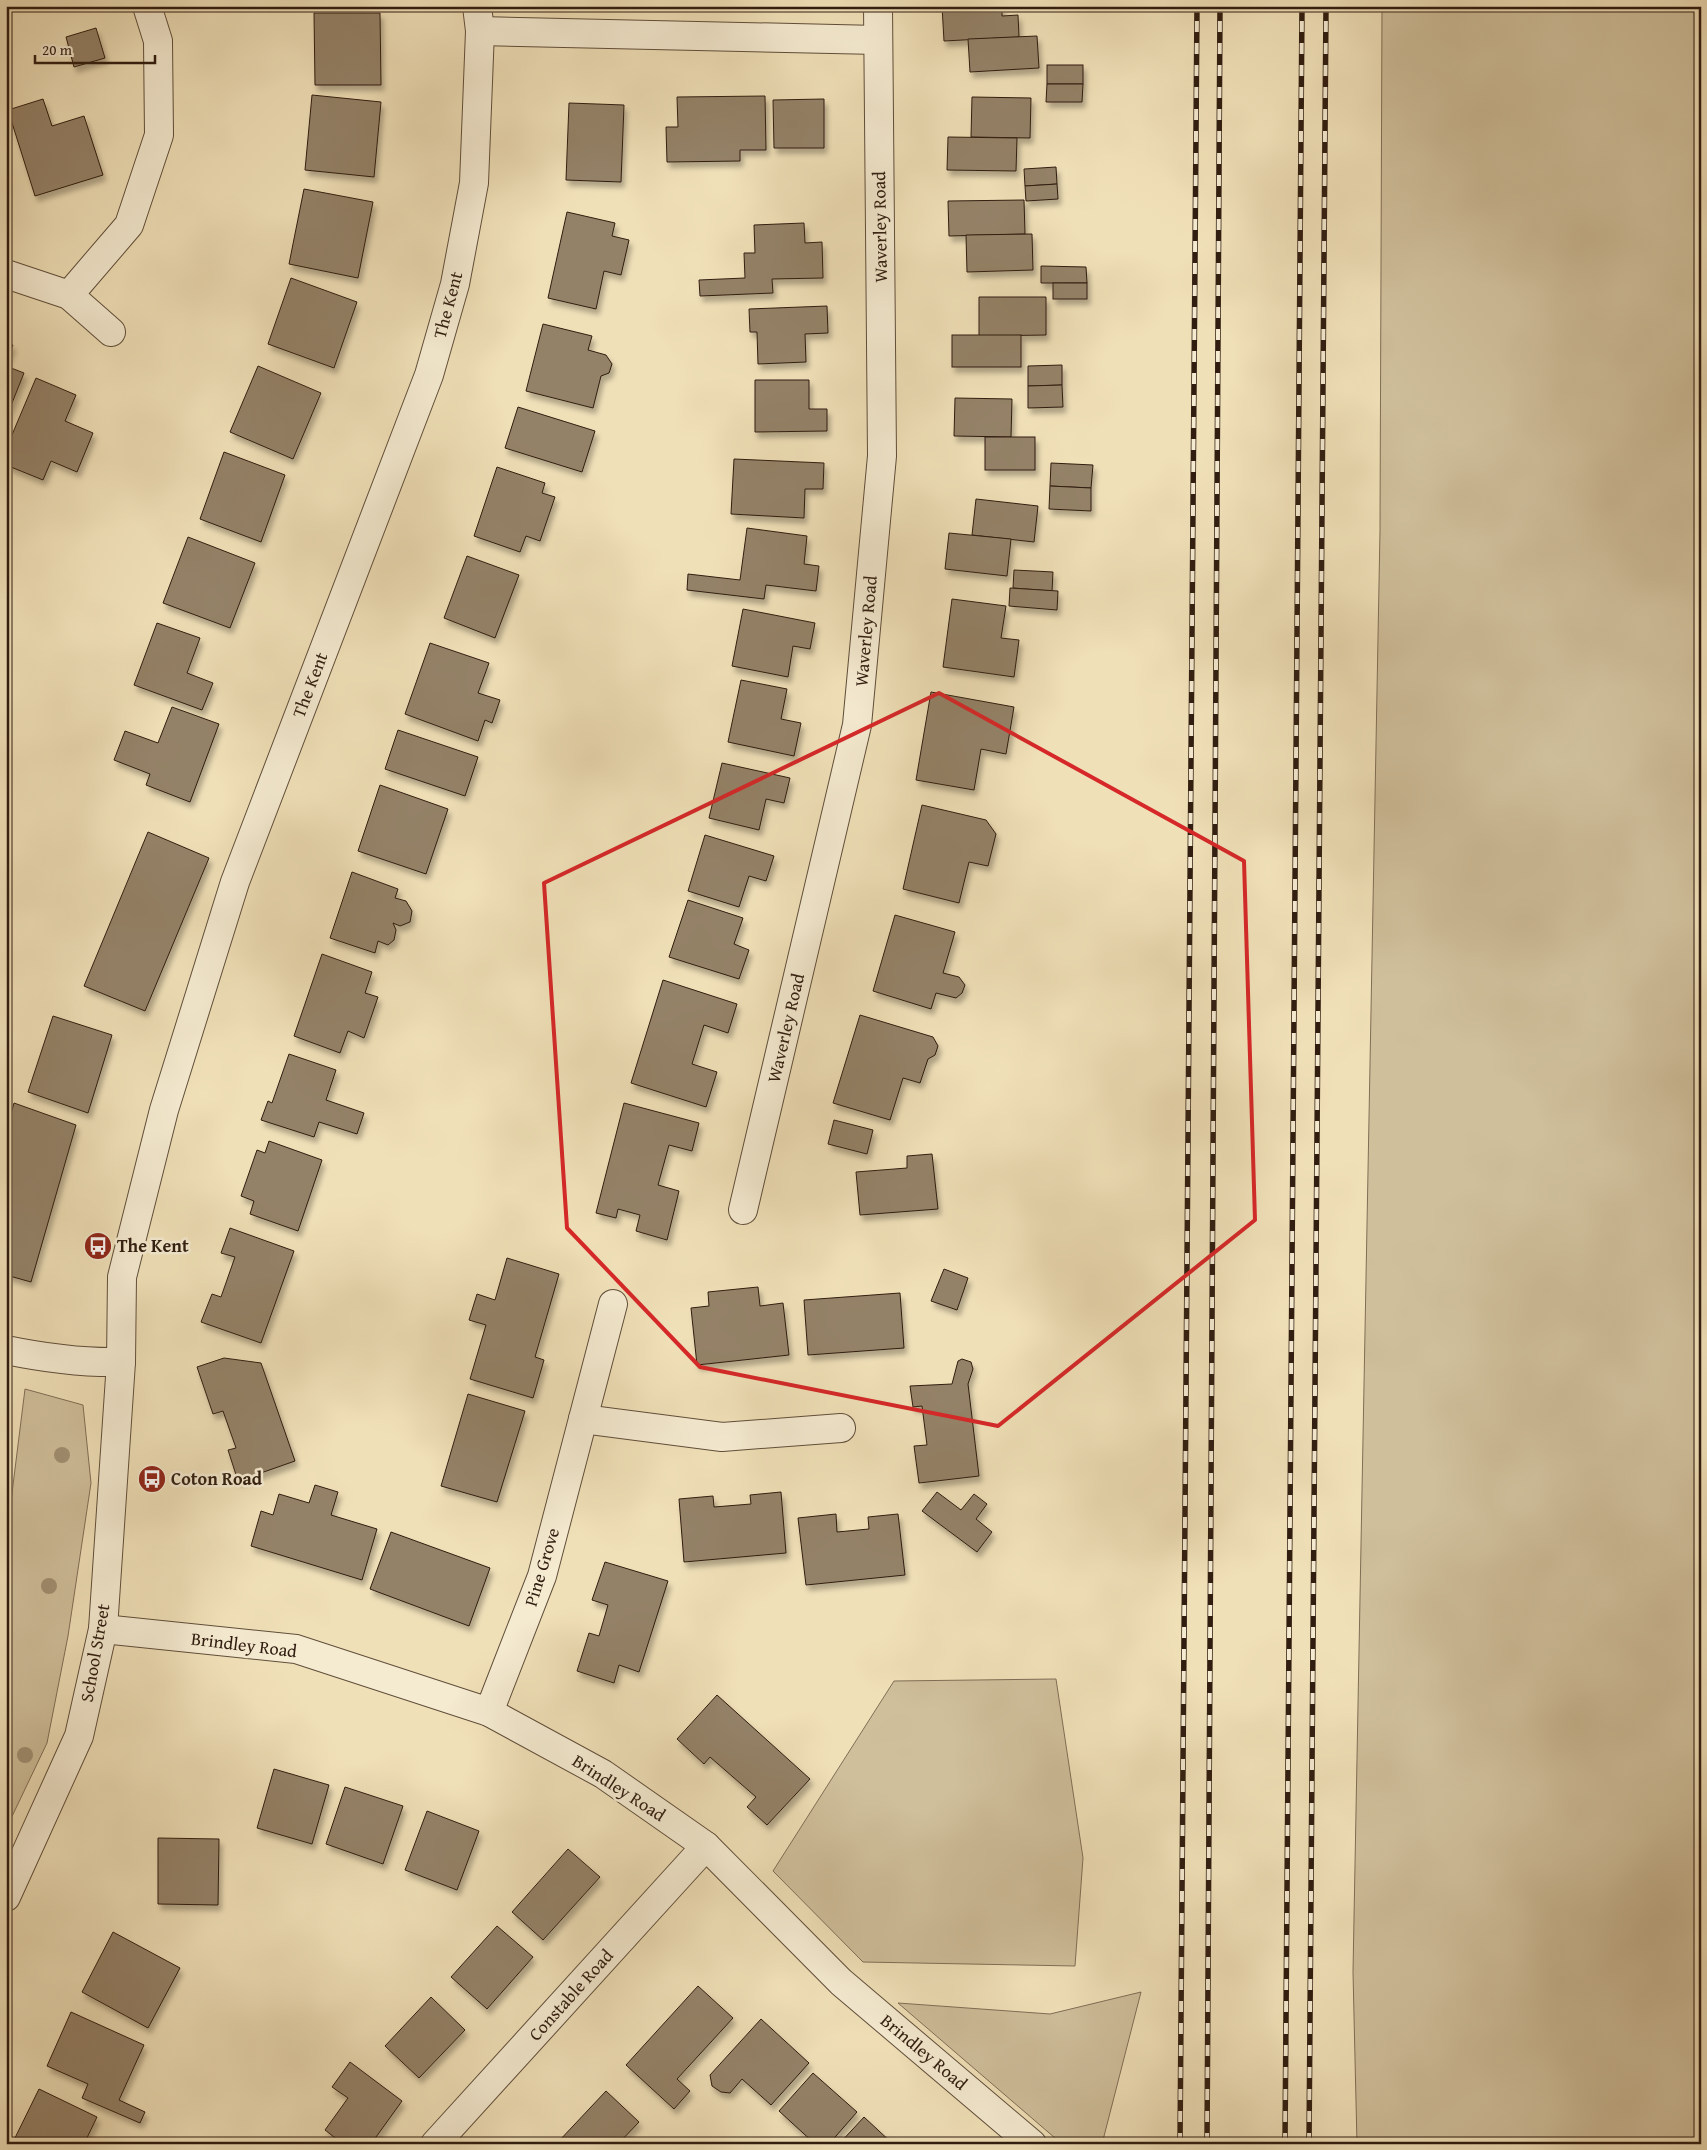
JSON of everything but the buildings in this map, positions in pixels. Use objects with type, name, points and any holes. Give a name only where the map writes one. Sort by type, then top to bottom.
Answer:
[{"type":"street","points":[[69,295],[129,225],[159,134],[158,41],[147,6]]},
{"type":"street","name":"Waverley Road","points":[[743,1210],[857,725],[882,456],[878,6]]},
{"type":"street","points":[[479,19],[878,40]]},
{"type":"street","name":"The Kent","points":[[122,1362],[122,1277],[167,1100],[235,882],[429,375],[455,284],[474,184],[479,19]]},
{"type":"street","points":[[6,274],[69,295],[111,332]]},
{"type":"street","name":"Pine Grove","points":[[489,1712],[542,1576],[613,1304]]},
{"type":"street","points":[[6,1350],[42,1358],[93,1363],[122,1362]]},
{"type":"street","name":"School Street","points":[[6,1897],[79,1736],[104,1630],[122,1362]]},
{"type":"street","points":[[583,1419],[722,1437],[840,1428]]},
{"type":"street","name":"Brindley Road","points":[[104,1630],[296,1649],[489,1712],[603,1774],[706,1846],[841,1982],[1032,2144]]},
{"type":"street","name":"Constable Road","points":[[435,2144],[706,1846]]},
{"type":"highlighted area","points":[[939,693],[1244,861],[1255,1220],[998,1426],[700,1367],[567,1228],[544,883]]},
{"type":"shaded area","points":[[1382,6],[1701,6],[1701,2144],[1357,2144],[1353,1972],[1380,531]]},
{"type":"shaded area","points":[[25,1389],[83,1405],[91,1483],[68,1636],[47,1743],[6,1829],[6,1541]]},
{"type":"shaded area","points":[[1056,1679],[1083,1858],[1075,1966],[863,1962],[773,1871],[894,1681]]},
{"type":"shaded area","points":[[1141,1992],[1102,2144],[1062,2144],[898,2003],[1050,2014]]},
{"type":"railway","points":[[1180,2144],[1197,6]]},
{"type":"railway","points":[[1207,2144],[1220,6]]},
{"type":"railway","points":[[1285,2144],[1302,6]]},
{"type":"railway","points":[[1309,2144],[1326,6]]},
{"type":"place","name":"The Kent","points":[[98,1246]]},
{"type":"place","name":"Coton Road","points":[[152,1479]]}]
